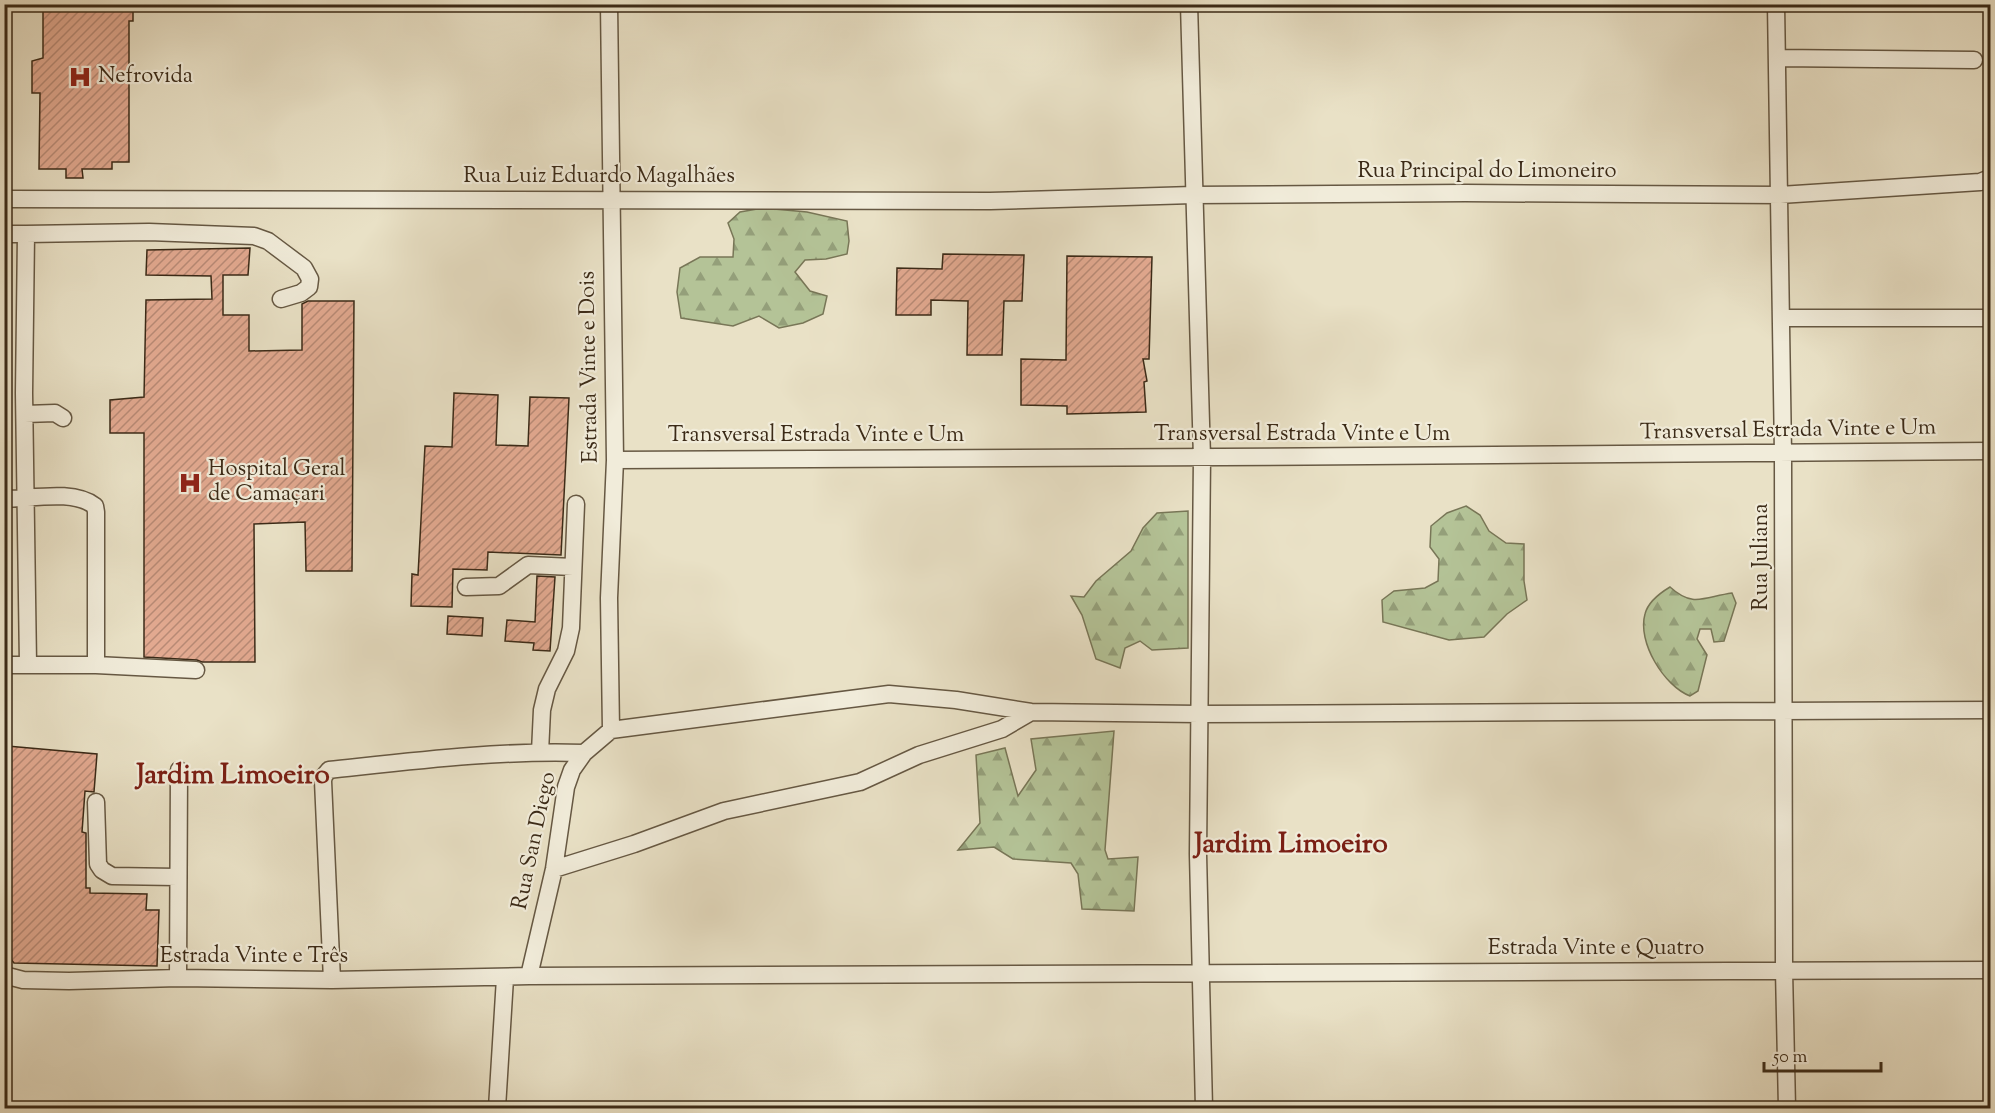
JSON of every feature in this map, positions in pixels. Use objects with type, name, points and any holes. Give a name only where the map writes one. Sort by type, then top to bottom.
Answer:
[{"type":"street","name":"Estrada Vinte e Dois","points":[[609,4],[615,460],[609,598],[611,730]]},
{"type":"street","points":[[1189,4],[1202,458],[1198,854],[1204,1108]]},
{"type":"street","name":"Rua Juliana","points":[[1776,4],[1783,454],[1784,970],[1787,1108]]},
{"type":"street","points":[[1777,58],[1974,60]]},
{"type":"street","name":"Rua Principal do Limoneiro","points":[[1193,195],[1477,193],[1780,195],[1980,182],[1990,178]]},
{"type":"street","name":"Rua Luiz Eduardo Magalhães","points":[[4,199],[990,201],[1193,195]]},
{"type":"street","points":[[4,234],[149,232],[261,237],[304,267],[310,279],[309,287],[302,293],[281,299]]},
{"type":"street","points":[[26,234],[25,499],[28,664]]},
{"type":"street","points":[[1781,318],[1990,318]]},
{"type":"street","points":[[25,414],[55,413],[63,418]]},
{"type":"street","name":"Transversal Estrada Vinte e Um","points":[[615,460],[1990,452]]},
{"type":"street","points":[[4,499],[63,496],[82,498],[95,506],[96,665]]},
{"type":"street","points":[[540,752],[542,710],[547,689],[566,651],[571,628],[576,504]]},
{"type":"street","points":[[466,587],[499,586],[528,565],[573,567]]},
{"type":"street","points":[[4,665],[96,665],[196,670]]},
{"type":"street","points":[[611,730],[889,694],[956,700],[1031,712],[1199,714],[1990,710]]},
{"type":"street","points":[[554,869],[634,844],[724,811],[860,782],[919,755],[1002,729],[1031,712]]},
{"type":"street","name":"Rua San Diego","points":[[529,976],[554,869],[566,786],[572,770],[584,753],[611,730]]},
{"type":"street","points":[[332,980],[323,781],[329,770],[540,752],[584,753]]},
{"type":"street","points":[[178,978],[179,770]]},
{"type":"street","points":[[96,802],[98,864],[102,870],[112,876],[177,877]]},
{"type":"street","name":"Estrada Vinte e Quatro","points":[[529,976],[1990,970]]},
{"type":"street","name":"Estrada Vinte e Três","points":[[4,975],[23,980],[69,981],[178,978],[332,980],[529,976]]},
{"type":"street","points":[[497,1108],[505,978]]},
{"type":"green space","points":[[763,208],[807,212],[847,221],[849,241],[847,254],[826,259],[805,260],[795,272],[810,291],[827,296],[823,314],[803,323],[779,328],[759,316],[733,326],[681,318],[677,292],[680,268],[700,257],[733,257],[734,239],[728,223],[740,212]]},
{"type":"green space","points":[[1466,506],[1480,515],[1489,531],[1506,543],[1524,544],[1524,581],[1527,600],[1507,614],[1484,637],[1449,640],[1383,622],[1382,600],[1394,591],[1425,588],[1438,581],[1439,559],[1430,547],[1431,526],[1447,513]]},
{"type":"green space","points":[[1188,511],[1188,648],[1152,650],[1140,641],[1125,648],[1120,668],[1096,659],[1082,615],[1071,596],[1084,597],[1096,581],[1131,551],[1143,528],[1157,513]]},
{"type":"green space","points":[[1670,587],[1692,599],[1732,593],[1736,603],[1724,641],[1714,642],[1711,629],[1700,629],[1697,639],[1707,655],[1698,691],[1690,696],[1680,691],[1662,673],[1649,650],[1645,637],[1645,614],[1649,606],[1655,598]]},
{"type":"green space","points":[[1114,731],[1105,850],[1108,859],[1138,857],[1134,911],[1082,909],[1078,874],[1071,863],[1013,859],[994,847],[958,850],[980,823],[976,755],[1005,748],[1018,796],[1036,770],[1031,739]]},
{"type":"building","name":"Nefrovida","points":[[43,4],[133,4],[133,21],[129,21],[129,162],[112,162],[112,169],[82,169],[83,178],[66,178],[66,169],[39,169],[40,93],[32,93],[32,61],[43,58]]},
{"type":"building","points":[[250,248],[248,275],[223,275],[223,315],[249,315],[249,351],[302,350],[302,304],[308,301],[354,301],[352,571],[306,571],[305,522],[254,524],[255,662],[202,662],[144,657],[144,433],[110,433],[110,400],[144,397],[146,300],[212,299],[211,276],[146,275],[147,250]]},
{"type":"building","points":[[943,254],[1024,255],[1022,301],[1004,301],[1002,355],[967,355],[968,301],[931,300],[931,315],[896,315],[897,268],[942,269]]},
{"type":"building","points":[[1067,256],[1152,257],[1149,359],[1143,359],[1147,381],[1144,382],[1146,412],[1067,414],[1067,406],[1021,405],[1021,359],[1066,360]]},
{"type":"building","points":[[454,393],[498,395],[496,445],[528,446],[530,397],[569,398],[561,555],[488,552],[487,570],[453,569],[452,607],[411,606],[412,574],[418,575],[425,446],[452,447]]},
{"type":"building","points":[[537,576],[555,577],[550,651],[533,650],[534,643],[505,641],[507,620],[535,622]]},
{"type":"building","points":[[448,616],[483,618],[482,636],[447,634]]},
{"type":"building","points":[[7,746],[97,754],[94,792],[85,791],[82,832],[86,833],[86,888],[90,888],[90,893],[147,894],[146,910],[159,910],[157,966],[14,963],[6,953],[7,831],[4,774]]},
{"type":"place","name":"Nefrovida","points":[[80,77]]},
{"type":"place","name":"Hospital Geral de Camaçari","points":[[190,483]]},
{"type":"district","name":"Jardim Limoeiro","points":[[233,776]]},
{"type":"district","name":"Jardim Limoeiro","points":[[1291,845]]}]
